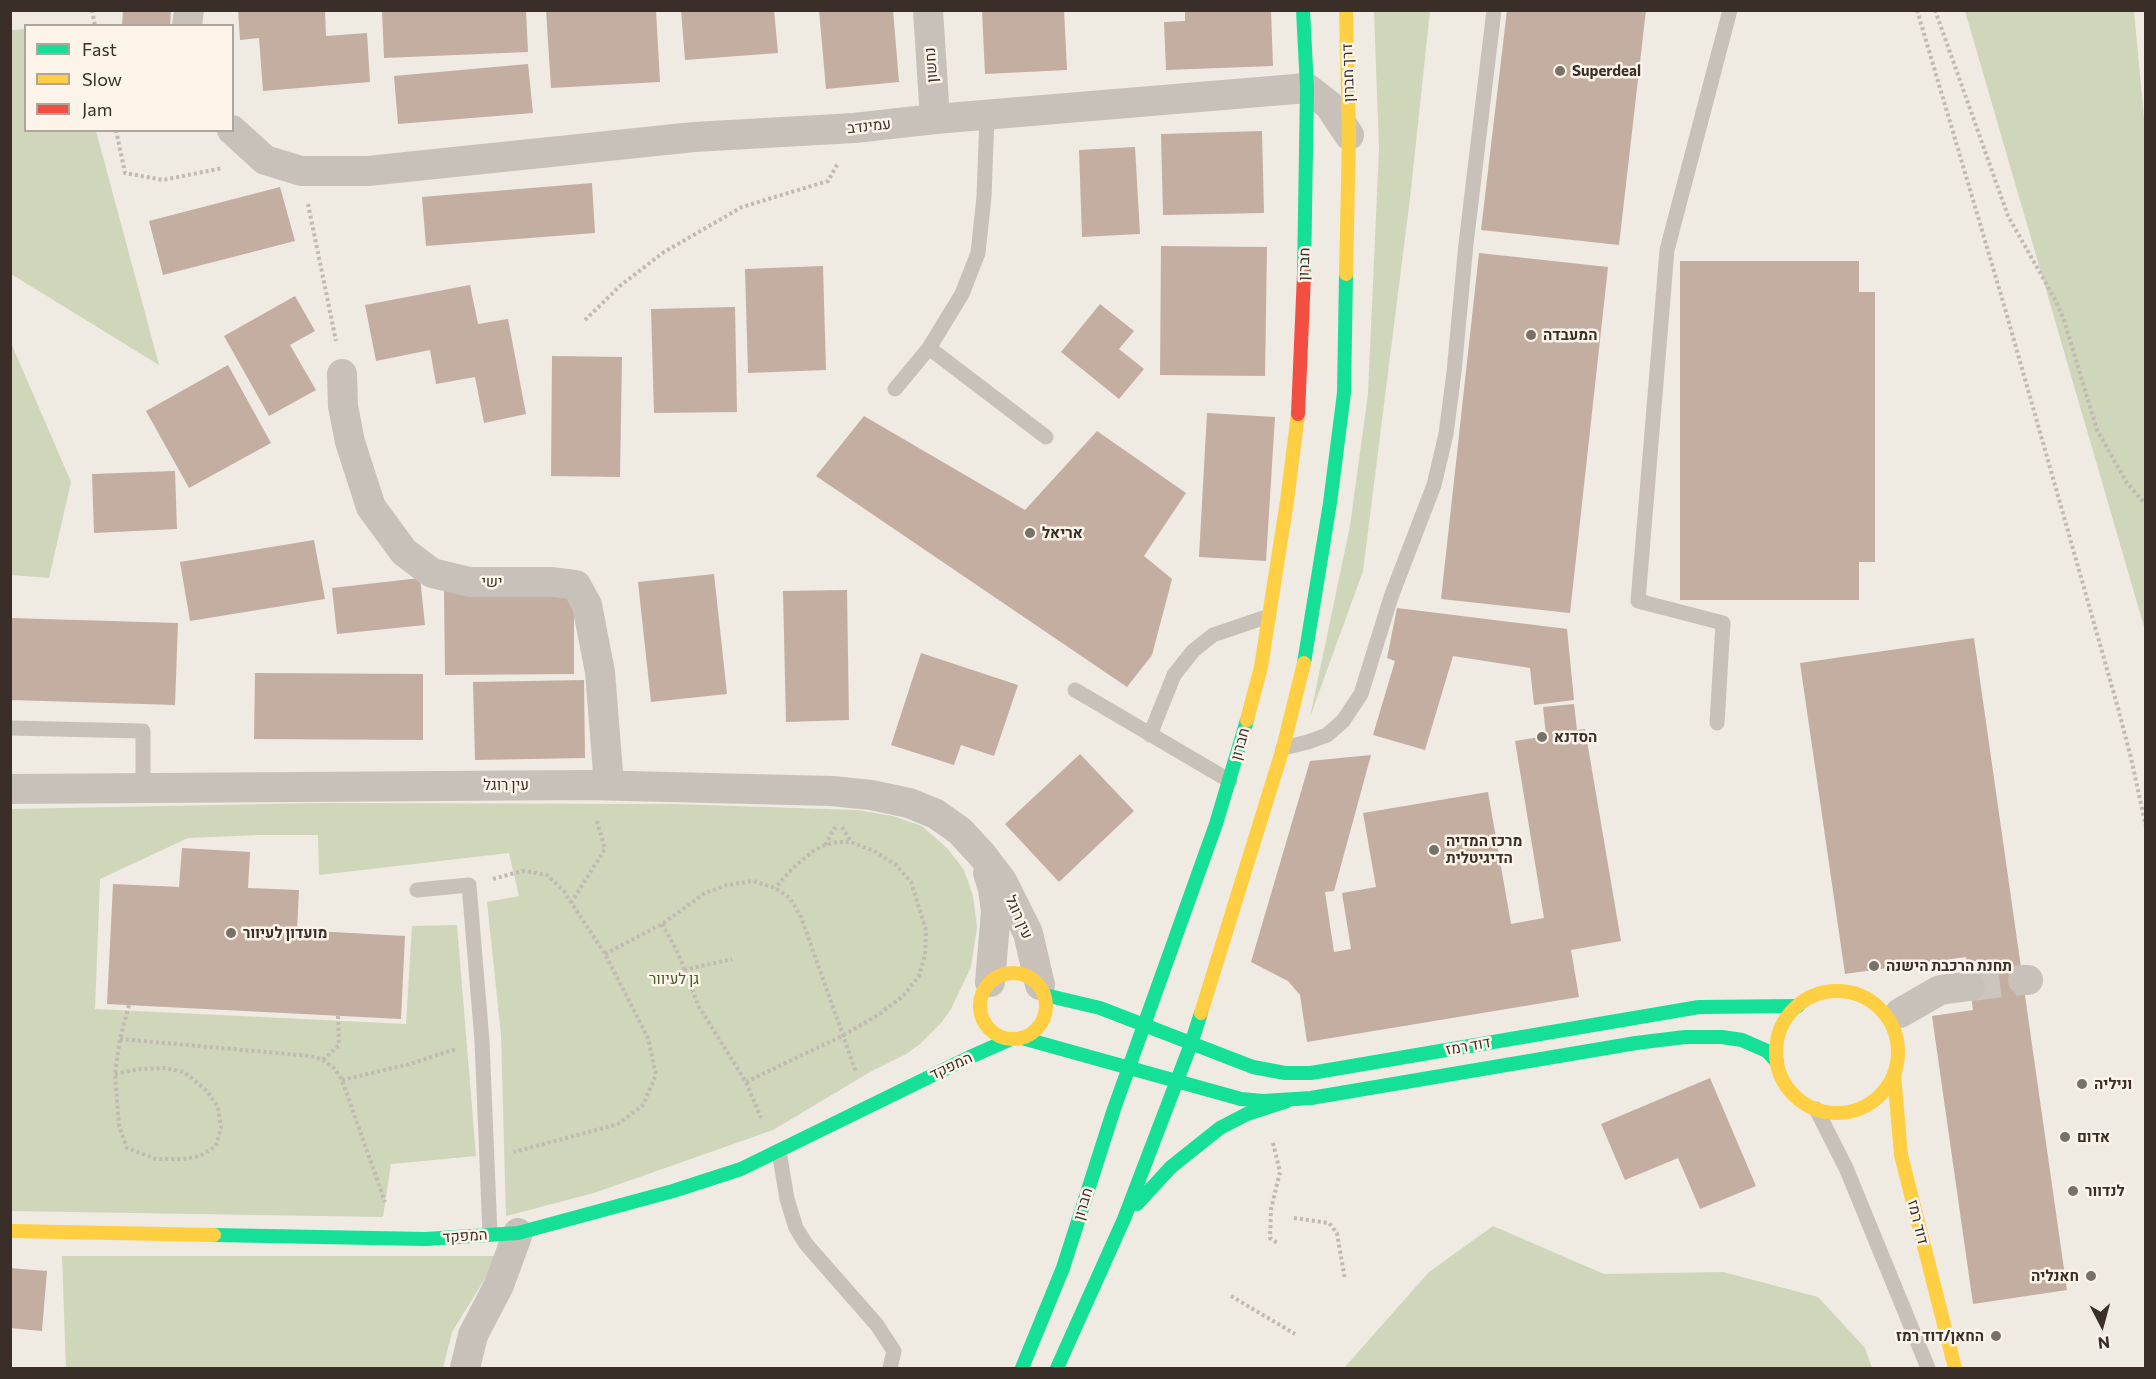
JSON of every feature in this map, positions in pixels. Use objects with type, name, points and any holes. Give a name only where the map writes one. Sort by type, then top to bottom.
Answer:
[{"type":"main road","points":[[1303,10],[1306,88]]},
{"type":"main road","name":"דרך חברון","points":[[1346,10],[1349,135]]},
{"type":"main road","name":"חברון","points":[[1022,1368],[1063,1268],[1128,1069],[1146,1025],[1230,781],[1261,667],[1287,501],[1300,397],[1305,235],[1306,88]]},
{"type":"main road","points":[[1058,1368],[1124,1219],[1191,1044],[1283,748],[1303,670],[1330,503],[1344,393],[1349,135]]},
{"type":"main road","points":[[1017,1039],[1032,1033],[1040,1026],[1047,1005],[1042,990],[1031,977],[1021,973],[1010,973],[999,976],[983,990],[980,1001],[981,1012],[984,1023],[991,1031],[1001,1037],[1017,1039],[1128,1069]]},
{"type":"main road","points":[[1042,990],[1146,1025]]},
{"type":"main road","points":[[1839,992],[1858,995],[1875,1005],[1888,1019],[1896,1037],[1898,1055],[1894,1074],[1884,1090],[1862,1108],[1834,1112],[1816,1109],[1792,1094],[1782,1078],[1776,1050],[1780,1032],[1789,1015],[1798,1006],[1820,993],[1839,992]]},
{"type":"main road","name":"דוד רמז","points":[[1146,1025],[1253,1067],[1285,1073],[1311,1073],[1699,1007],[1798,1006]]},
{"type":"main road","name":"המפקד","points":[[968,1029],[981,1012]]},
{"type":"main road","name":"דוד רמז","points":[[1128,1069],[1241,1099],[1287,1101],[1685,1037],[1722,1037],[1742,1040],[1767,1052],[1777,1062]]},
{"type":"main road","name":"המפקד","points":[[10,1231],[398,1239],[504,1233],[673,1191],[741,1169],[970,1057],[1017,1039]]},
{"type":"main road","name":"המפקד","points":[[892,1095],[930,1068],[950,1050]]},
{"type":"main road","name":"דוד רמז","points":[[1894,1074],[1901,1155],[1955,1368]]},
{"type":"main road","points":[[1124,1219],[1171,1167],[1220,1128],[1247,1114],[1287,1101]]},
{"type":"street","name":"נחשון","points":[[927,10],[935,119]]},
{"type":"street","name":"עמינדב","points":[[301,171],[368,171],[694,137],[854,128],[935,119],[1306,88]]},
{"type":"street","points":[[1306,88],[1329,105],[1349,135]]},
{"type":"street","points":[[234,132],[265,160],[301,171]]},
{"type":"street","name":"ישי","points":[[342,374],[350,442],[371,507],[404,552],[432,573],[470,582],[553,582],[576,585],[587,605],[600,672],[601,796]]},
{"type":"street","name":"עין רוגל","points":[[10,789],[143,788],[601,796],[832,791],[871,795],[909,803],[936,814],[960,831],[983,856],[1002,881],[1020,915],[1032,947],[1042,990]]},
{"type":"street","name":"עין רוגל","points":[[983,856],[993,889],[996,912],[990,982]]},
{"type":"street","points":[[1900,1013],[1940,990],[1970,986]]},
{"type":"street","points":[[465,1368],[472,1335],[499,1285],[504,1233]]},
{"type":"lane","points":[[1283,748],[1327,735],[1343,721],[1361,694],[1391,597],[1434,485],[1446,434],[1494,10]]},
{"type":"lane","points":[[1717,723],[1723,623],[1638,601],[1666,250],[1730,10]]},
{"type":"lane","points":[[895,389],[928,348],[962,294],[978,253],[984,197],[987,116]]},
{"type":"lane","points":[[928,348],[1046,436]]},
{"type":"lane","points":[[1150,735],[1174,675],[1192,651],[1213,635],[1269,616]]},
{"type":"lane","points":[[1075,690],[1230,781]]},
{"type":"lane","points":[[10,728],[143,732],[143,788]]},
{"type":"lane","points":[[417,890],[469,885],[482,1041],[486,1159],[504,1233]]},
{"type":"lane","points":[[1816,1109],[1846,1168],[1928,1368]]},
{"type":"lane","points":[[778,1151],[787,1199],[796,1228],[806,1244],[877,1325],[894,1351],[890,1368]]},
{"type":"path","points":[[1917,10],[2115,697],[2131,758],[2145,827]]},
{"type":"path","points":[[1935,10],[2008,216],[2056,301],[2064,320],[2097,430],[2127,483],[2145,505]]},
{"type":"path","points":[[585,320],[621,285],[664,252],[742,207],[828,181],[854,128]]},
{"type":"path","points":[[116,132],[124,173],[134,175],[163,180],[265,160]]},
{"type":"path","points":[[301,171],[342,374]]},
{"type":"path","points":[[571,903],[605,849],[601,796]]},
{"type":"path","points":[[845,832],[851,842]]},
{"type":"path","points":[[825,845],[831,833]]},
{"type":"path","points":[[746,1082],[844,1035],[878,1015],[903,996],[919,976],[925,955],[926,930],[911,882],[896,865],[874,851],[851,842],[825,845],[800,862],[775,888]]},
{"type":"path","points":[[469,885],[522,871],[547,875],[556,881],[605,954],[648,1038],[656,1075],[643,1105],[618,1124],[486,1159]]},
{"type":"path","points":[[605,954],[662,924],[705,893],[727,885],[753,881],[775,888],[790,898],[801,917],[855,1072]]},
{"type":"path","points":[[662,924],[678,953],[699,1007],[746,1082],[763,1122]]},
{"type":"path","points":[[684,970],[732,959]]},
{"type":"path","points":[[115,1074],[156,1068],[184,1072],[207,1091],[218,1107],[221,1128],[216,1146],[200,1156],[183,1159],[156,1159],[127,1148],[119,1126],[115,1074],[120,1039],[129,1005]]},
{"type":"path","points":[[323,1060],[339,1045],[338,1016]]},
{"type":"path","points":[[120,1039],[311,1056],[323,1060],[335,1069],[342,1080],[398,1239]]},
{"type":"path","points":[[342,1080],[410,1064],[482,1041]]},
{"type":"path","points":[[1276,1155],[1280,1172],[1271,1209],[1270,1238],[1277,1243]]},
{"type":"path","points":[[1294,1218],[1329,1223],[1337,1233],[1346,1280]]},
{"type":"path","points":[[1231,1296],[1295,1334]]},
{"type":"green space","points":[[1374,11],[1430,11],[1410,198],[1363,571],[1310,717],[1350,526],[1368,394],[1379,149]]},
{"type":"green space","points":[[1965,11],[2134,11],[2146,140],[2145,630]]},
{"type":"green space","points":[[24,29],[24,132],[96,132],[159,365],[11,274],[11,30]]},
{"type":"green space","points":[[11,343],[71,482],[49,578],[11,575]]},
{"type":"green space","name":"גן לעיוור","points":[[319,803],[673,804],[857,810],[893,816],[922,826],[947,848],[964,870],[973,896],[977,927],[971,967],[951,1009],[942,1022],[920,1044],[773,1130],[594,1193],[506,1216],[501,1035],[487,902],[519,896],[509,853],[319,875],[318,835],[188,838],[100,879],[95,1009],[406,1024],[412,926],[457,925],[476,1156],[391,1164],[383,1217],[11,1211],[11,809]]},
{"type":"green space","points":[[1493,1226],[1604,1274],[1723,1272],[1818,1297],[1865,1348],[1872,1368],[1344,1368],[1429,1272]]},
{"type":"green space","points":[[62,1256],[499,1256],[452,1332],[443,1368],[66,1368]]},
{"type":"building","points":[[123,10],[171,10],[170,24],[122,24]]},
{"type":"building","points":[[238,10],[325,10],[326,36],[367,33],[370,82],[263,91],[259,38],[240,40]]},
{"type":"building","points":[[382,10],[526,10],[528,52],[384,58]]},
{"type":"building","points":[[546,10],[656,10],[660,82],[551,88]]},
{"type":"building","points":[[681,10],[774,10],[778,53],[685,60]]},
{"type":"building","points":[[819,10],[893,10],[899,82],[826,89]]},
{"type":"building","points":[[982,10],[1064,10],[1067,70],[985,74]]},
{"type":"building","points":[[1185,10],[1271,10],[1273,66],[1166,70],[1164,22],[1185,21]]},
{"type":"building","points":[[1507,10],[1646,10],[1619,245],[1481,230]]},
{"type":"building","points":[[528,64],[533,113],[398,124],[394,76]]},
{"type":"building","points":[[1262,131],[1264,213],[1163,215],[1161,134]]},
{"type":"building","points":[[1135,147],[1140,234],[1082,237],[1079,150]]},
{"type":"building","points":[[592,183],[595,233],[426,246],[422,197]]},
{"type":"building","points":[[280,187],[295,241],[163,275],[149,221]]},
{"type":"building","points":[[1161,246],[1267,247],[1265,376],[1160,375]]},
{"type":"building","points":[[1479,253],[1608,267],[1570,613],[1441,599]]},
{"type":"building","points":[[1680,261],[1859,261],[1859,292],[1875,292],[1875,562],[1859,562],[1859,600],[1680,600]]},
{"type":"building","points":[[823,266],[826,370],[748,373],[745,269]]},
{"type":"building","points":[[470,285],[478,324],[508,319],[526,414],[484,423],[475,377],[436,384],[430,350],[376,361],[365,305]]},
{"type":"building","points":[[295,296],[315,331],[290,345],[316,390],[269,416],[224,336]]},
{"type":"building","points":[[1100,304],[1134,331],[1119,349],[1144,369],[1119,399],[1061,352]]},
{"type":"building","points":[[735,307],[737,412],[654,413],[651,309]]},
{"type":"building","points":[[552,356],[622,357],[620,477],[551,476]]},
{"type":"building","points":[[228,365],[271,443],[189,488],[146,411]]},
{"type":"building","points":[[1207,413],[1275,417],[1266,561],[1199,557]]},
{"type":"building","name":"אריאל","points":[[864,416],[1025,510],[1097,431],[1186,493],[1144,556],[1172,579],[1152,655],[1127,687],[816,476]]},
{"type":"building","points":[[175,471],[177,529],[94,533],[92,474]]},
{"type":"building","points":[[314,540],[325,599],[190,621],[180,562]]},
{"type":"building","points":[[714,574],[727,694],[651,702],[638,582]]},
{"type":"building","points":[[420,578],[425,625],[337,634],[332,588]]},
{"type":"building","points":[[574,590],[574,674],[445,675],[444,591]]},
{"type":"building","points":[[847,590],[849,720],[786,722],[783,591]]},
{"type":"building","points":[[1397,608],[1567,629],[1574,700],[1534,705],[1530,668],[1453,656],[1425,750],[1373,735],[1395,661],[1387,658]]},
{"type":"building","points":[[10,618],[178,623],[175,705],[10,700]]},
{"type":"building","name":"תחנת הרכבת הישנה","points":[[1974,638],[2067,1290],[1973,1304],[1932,1016],[1973,1010],[1966,957],[1845,974],[1800,663]]},
{"type":"building","points":[[921,653],[1018,685],[994,756],[961,745],[954,765],[891,745]]},
{"type":"building","points":[[255,673],[423,674],[423,740],[254,739]]},
{"type":"building","points":[[584,680],[585,758],[475,760],[473,682]]},
{"type":"building","name":"מרכז המדיה הדיגיטלית","points":[[1574,704],[1577,730],[1585,729],[1621,941],[1571,950],[1579,997],[1307,1042],[1300,995],[1288,981],[1251,962],[1310,761],[1371,755],[1334,891],[1325,892],[1334,952],[1351,949],[1342,893],[1376,887],[1363,813],[1488,792],[1511,924],[1544,918],[1515,741],[1546,736],[1543,707]]},
{"type":"building","points":[[1080,754],[1134,811],[1059,882],[1005,824]]},
{"type":"building","name":"מועדון לעיוור","points":[[182,848],[250,852],[248,888],[299,890],[297,930],[405,936],[401,1019],[107,1004],[113,884],[179,887]]},
{"type":"building","points":[[1710,1078],[1756,1186],[1700,1209],[1678,1158],[1625,1180],[1601,1124]]},
{"type":"building","points":[[10,1268],[47,1271],[42,1331],[10,1328]]},
{"type":"tunnel","points":[[1970,986],[2023,980]]},
{"type":"traffic: fast","points":[[1303,10],[1307,88],[1304,274]]},
{"type":"traffic: fast","points":[[1304,663],[1330,503],[1344,393],[1346,274]]},
{"type":"traffic: fast","points":[[1022,1368],[1063,1268],[1114,1109],[1216,824],[1247,720]]},
{"type":"traffic: fast","points":[[1045,995],[1100,1008],[1253,1067],[1285,1073],[1311,1073],[1699,1007],[1798,1006]]},
{"type":"traffic: fast","points":[[1057,1368],[1124,1219],[1201,1013]]},
{"type":"traffic: fast","points":[[1022,1038],[1241,1099],[1263,1101],[1311,1098],[1636,1043],[1685,1037],[1722,1037],[1742,1040],[1767,1051],[1777,1062]]},
{"type":"traffic: fast","points":[[214,1235],[426,1239],[518,1233],[673,1191],[741,1169],[1011,1039]]},
{"type":"traffic: fast","points":[[1137,1204],[1171,1167],[1220,1128],[1247,1114],[1287,1101]]},
{"type":"traffic: slow","points":[[1346,10],[1349,135],[1346,274]]},
{"type":"traffic: slow","points":[[1247,720],[1261,667],[1298,414]]},
{"type":"traffic: slow","points":[[1201,1013],[1283,748],[1304,663]]},
{"type":"traffic: slow","points":[[1013,973],[1026,975],[1041,988],[1046,1006],[1044,1019],[1031,1034],[1013,1039],[1000,1037],[985,1024],[980,1006],[982,993],[995,978],[1013,973]]},
{"type":"traffic: slow","points":[[1837,991],[1860,996],[1880,1009],[1893,1029],[1898,1052],[1893,1075],[1880,1095],[1860,1108],[1837,1113],[1814,1108],[1794,1095],[1781,1075],[1776,1052],[1781,1029],[1794,1009],[1814,996],[1837,991]]},
{"type":"traffic: slow","points":[[1894,1074],[1901,1155],[1955,1368]]},
{"type":"traffic: slow","points":[[10,1231],[214,1235]]},
{"type":"traffic: jam","points":[[1298,414],[1304,274]]},
{"type":"place","name":"Superdeal","points":[[1560,71]]},
{"type":"place","name":"המעבדה","points":[[1531,335]]},
{"type":"place","name":"אריאל","points":[[1030,533]]},
{"type":"place","name":"הסדנא","points":[[1542,737]]},
{"type":"place","name":"מרכז המדיה הדיגיטלית","points":[[1434,850]]},
{"type":"place","name":"מועדון לעיוור","points":[[231,933]]},
{"type":"place","name":"תחנת הרכבת הישנה","points":[[1874,966]]},
{"type":"place","name":"וניליה","points":[[2082,1084]]},
{"type":"place","name":"אדום","points":[[2065,1137]]},
{"type":"place","name":"לנדוור","points":[[2073,1191]]},
{"type":"place","name":"חאנליה","points":[[2091,1276]]},
{"type":"place","name":"החאן/דוד רמז","points":[[1996,1336]]}]
